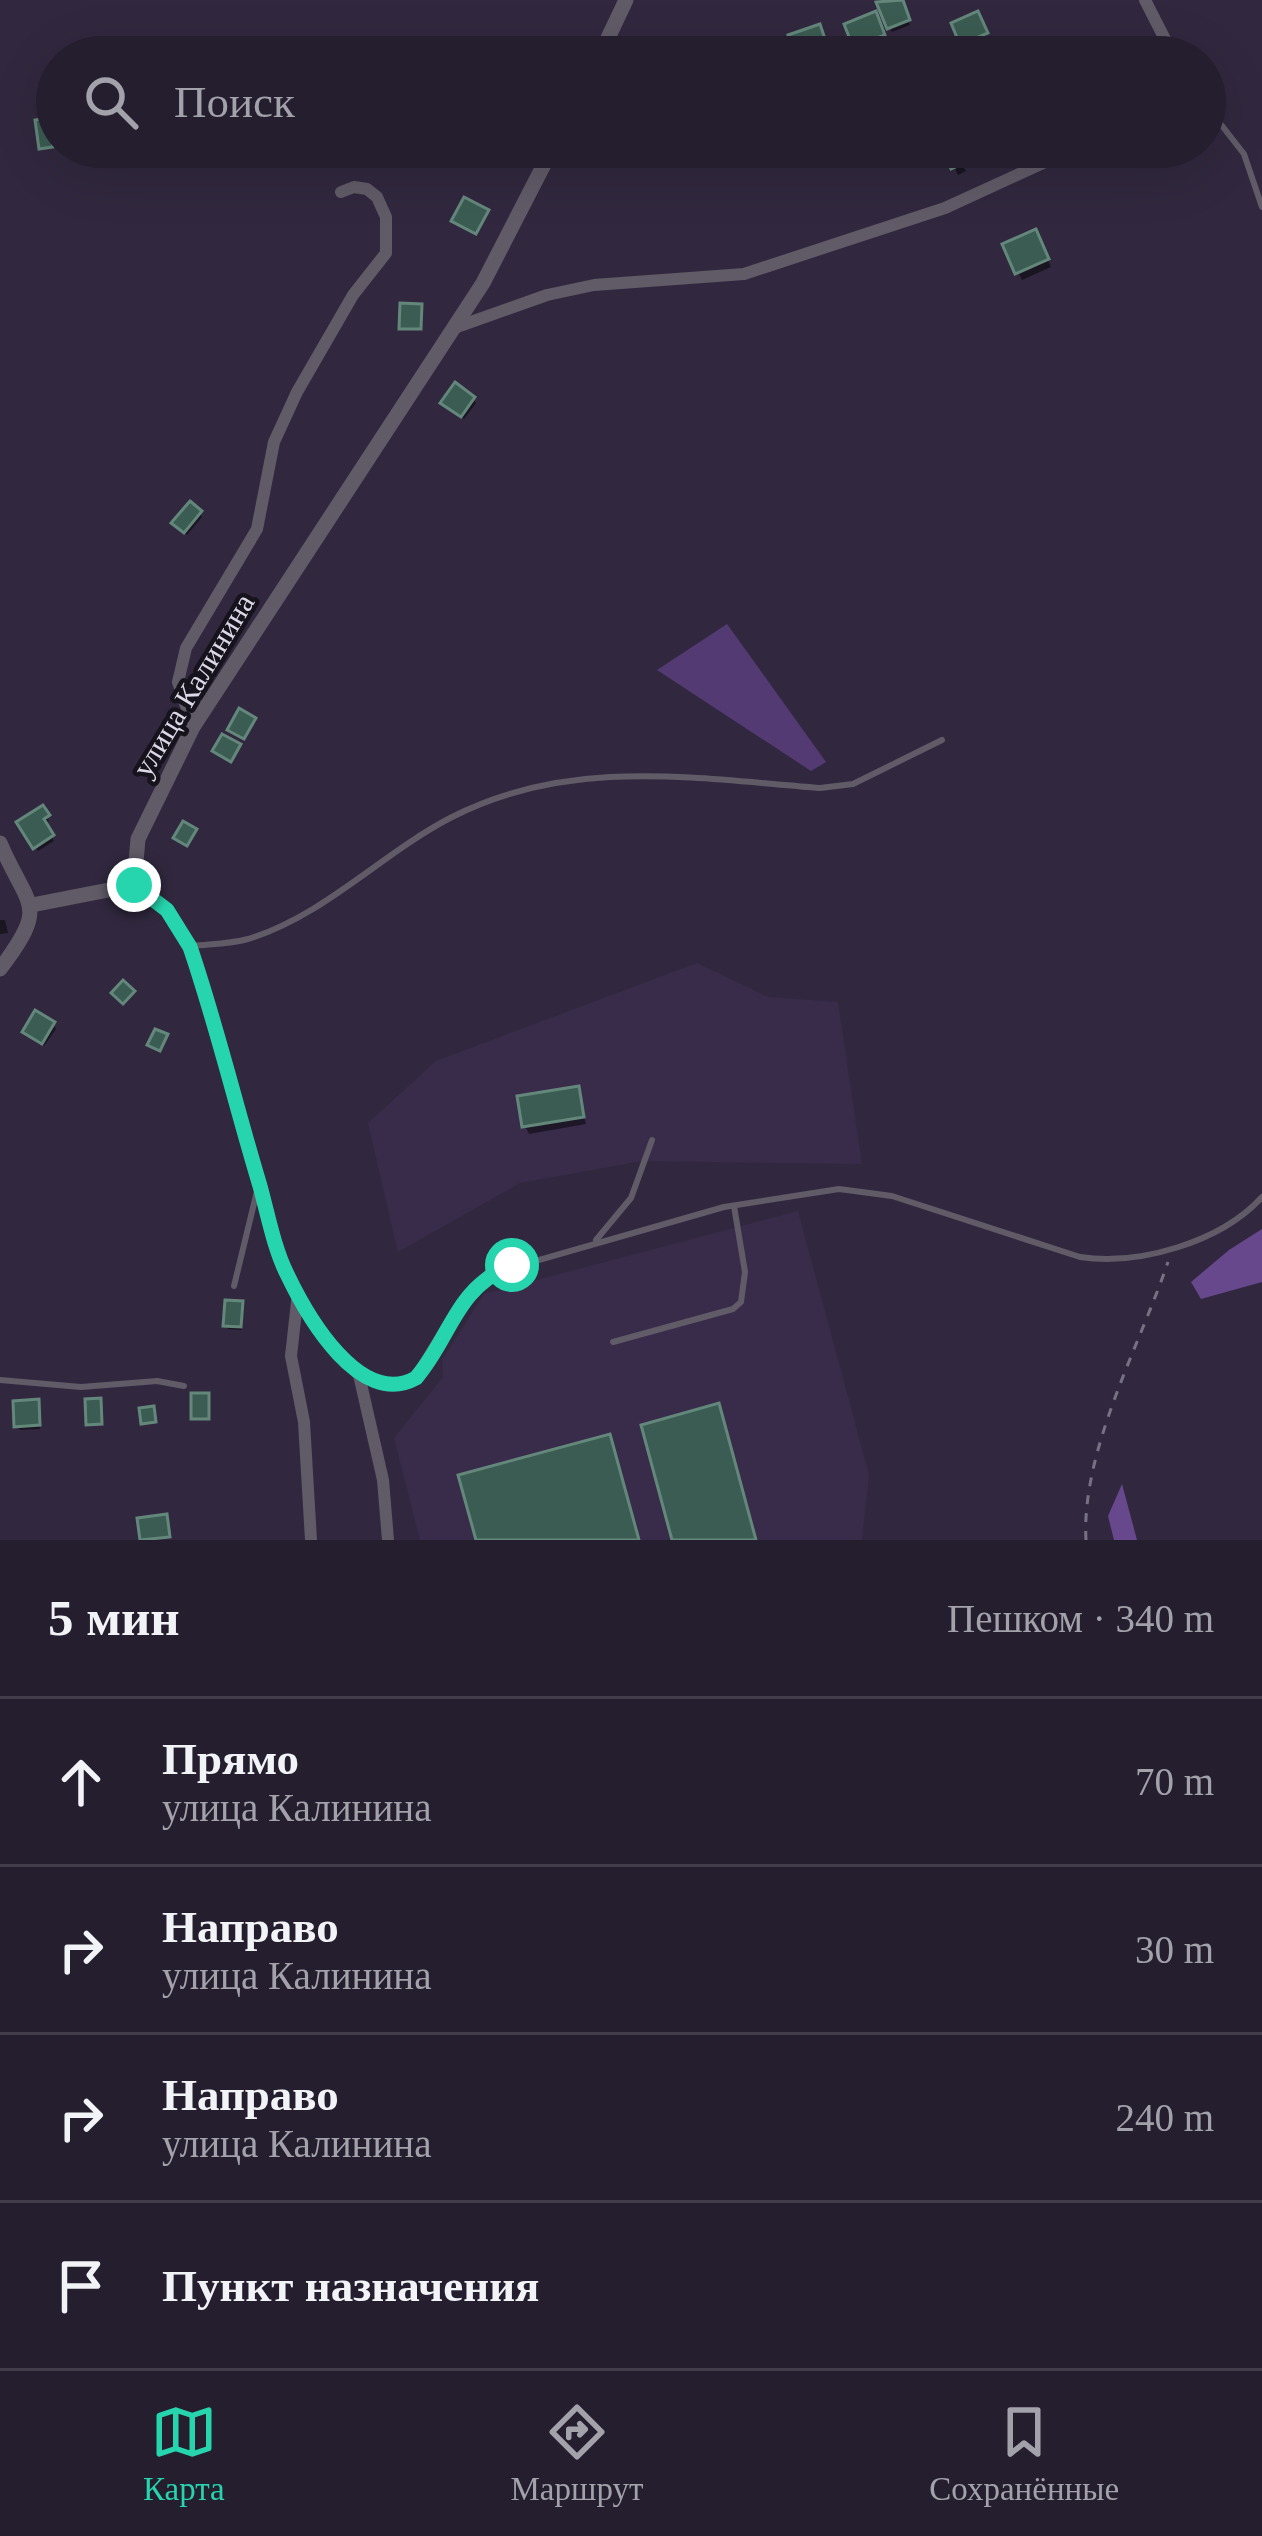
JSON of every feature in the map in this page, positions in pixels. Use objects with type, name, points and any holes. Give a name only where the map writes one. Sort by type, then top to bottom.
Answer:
[{"type":"street","points":[[609,36],[626,0]]},
{"type":"street","points":[[1145,0],[1163,36]]},
{"type":"street","name":"улица Калинина","points":[[134,885],[138,839],[193,727],[483,283],[542,168]]},
{"type":"street","points":[[453,328],[594,284],[744,274],[945,208],[1032,168]]},
{"type":"street","points":[[193,727],[178,682],[186,648],[257,529],[274,442],[297,392],[353,296],[386,253],[386,217],[377,197],[354,187],[340,192]]},
{"type":"street","points":[[0,843],[32,905],[32,922],[0,969]]},
{"type":"street","points":[[32,905],[134,885],[167,910],[190,947],[286,1272],[330,1342],[359,1374],[383,1386],[416,1378],[462,1303],[490,1274]]},
{"type":"street","points":[[298,1293],[291,1356],[304,1422],[311,1540]]},
{"type":"street","points":[[359,1374],[382,1480],[388,1540]]},
{"type":"lane","points":[[1226,131],[1244,154],[1262,207]]},
{"type":"lane","points":[[190,947],[244,940],[283,924],[455,815],[544,782],[590,776],[836,786],[853,784],[942,740]]},
{"type":"lane","points":[[593,1243],[631,1198],[652,1141]]},
{"type":"lane","points":[[234,1286],[259,1184]]},
{"type":"lane","points":[[490,1274],[734,1206],[839,1189],[867,1190],[1105,1261],[1172,1249],[1235,1220],[1262,1197]]},
{"type":"lane","points":[[613,1342],[733,1309],[741,1302],[746,1272],[734,1206]]},
{"type":"lane","points":[[0,1380],[81,1387],[157,1382],[184,1386]]},
{"type":"path","points":[[1086,1540],[1085,1515],[1106,1430],[1172,1249]]},
{"type":"shaded area","points":[[727,624],[826,762],[811,771],[657,670]]},
{"type":"shaded area","points":[[697,963],[768,997],[838,1002],[862,1164],[642,1161],[520,1183],[398,1252],[368,1123],[436,1061]]},
{"type":"shaded area","points":[[798,1211],[869,1475],[862,1540],[420,1540],[394,1438],[443,1377],[442,1360],[484,1294]]},
{"type":"shaded area","points":[[1262,1229],[1262,1282],[1201,1299],[1191,1282]]},
{"type":"shaded area","points":[[1122,1484],[1137,1540],[1114,1540],[1108,1516]]},
{"type":"building","points":[[903,0],[910,20],[887,29],[876,2]]},
{"type":"building","points":[[876,11],[885,35],[849,36],[844,24]]},
{"type":"building","points":[[978,11],[988,33],[956,36],[951,23]]},
{"type":"building","points":[[820,24],[824,36],[788,36]]},
{"type":"building","points":[[464,197],[489,210],[476,234],[451,221]]},
{"type":"building","points":[[1036,229],[1049,259],[1015,274],[1002,244]]},
{"type":"building","points":[[400,303],[422,304],[421,329],[399,329]]},
{"type":"building","points":[[455,382],[475,397],[461,417],[440,403]]},
{"type":"building","points":[[190,501],[202,511],[184,533],[171,523]]},
{"type":"building","points":[[239,708],[256,718],[244,739],[227,730]]},
{"type":"building","points":[[222,734],[241,744],[231,762],[212,751]]},
{"type":"building","points":[[43,805],[50,815],[44,819],[54,835],[33,849],[16,822]]},
{"type":"building","points":[[183,821],[197,829],[187,846],[173,838]]},
{"type":"building","points":[[123,980],[135,991],[123,1004],[111,993]]},
{"type":"building","points":[[35,1010],[55,1022],[42,1044],[22,1032]]},
{"type":"building","points":[[155,1029],[168,1034],[160,1051],[147,1045]]},
{"type":"building","points":[[579,1086],[584,1117],[522,1127],[517,1096]]},
{"type":"building","points":[[225,1300],[243,1301],[241,1327],[223,1326]]},
{"type":"building","points":[[191,1393],[209,1393],[209,1419],[191,1419]]},
{"type":"building","points":[[101,1398],[102,1424],[86,1425],[85,1399]]},
{"type":"building","points":[[39,1399],[40,1425],[14,1427],[13,1401]]},
{"type":"building","points":[[719,1403],[756,1540],[672,1540],[641,1425]]},
{"type":"building","points":[[154,1406],[156,1422],[141,1424],[139,1408]]},
{"type":"building","points":[[610,1434],[639,1540],[476,1540],[458,1475]]},
{"type":"building","points":[[167,1514],[170,1537],[140,1540],[137,1518]]},
{"type":"route","points":[[134,885],[167,910],[190,947],[286,1272],[330,1342],[355,1371],[383,1386],[416,1378],[470,1293],[490,1274],[512,1265]]}]
